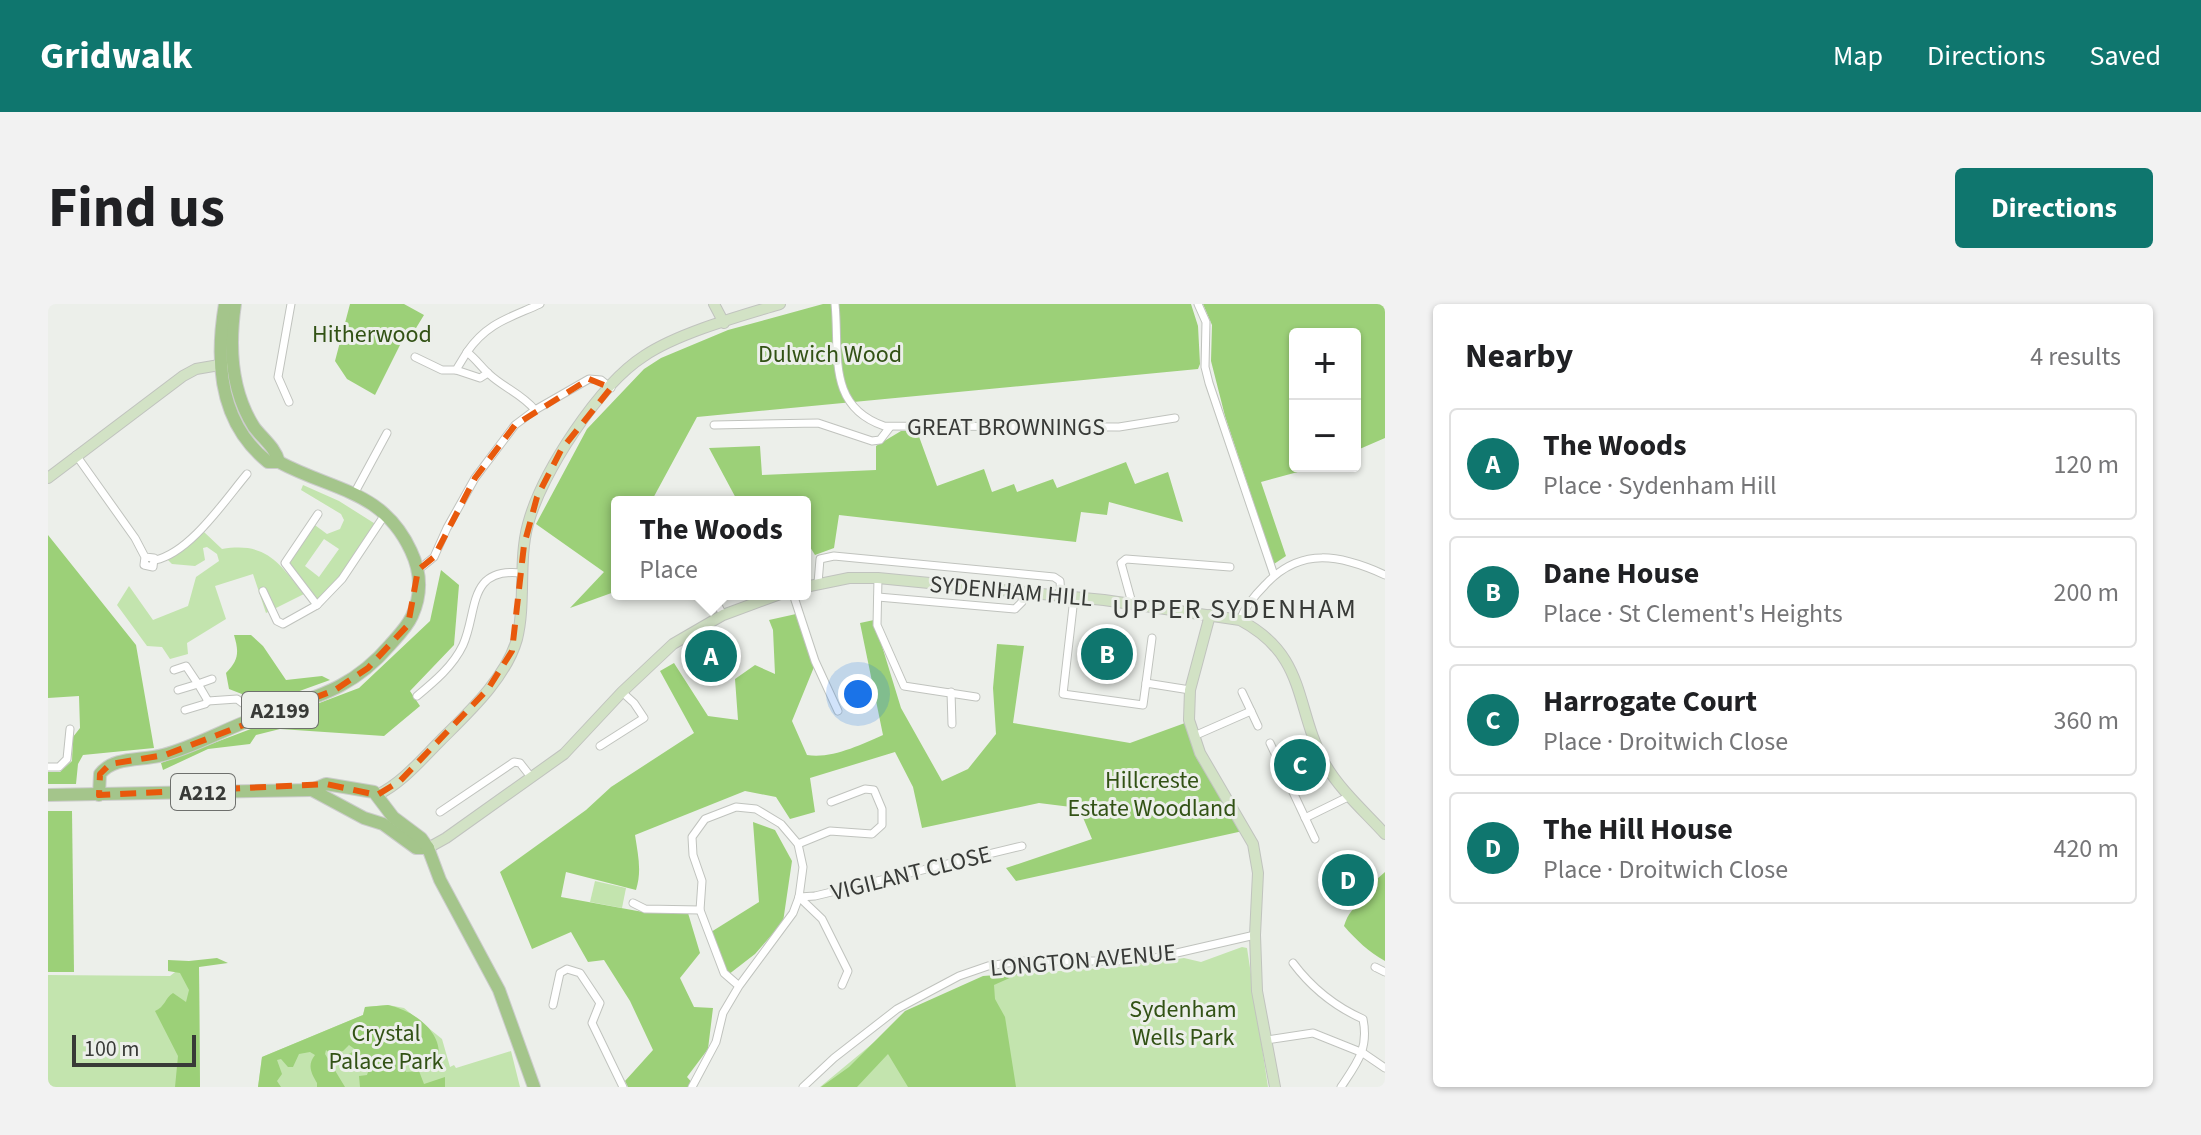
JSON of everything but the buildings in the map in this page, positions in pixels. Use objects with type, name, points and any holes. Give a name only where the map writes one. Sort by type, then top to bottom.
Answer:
[{"type":"main road","points":[[225,304],[226,364],[243,406],[255,427],[276,451],[279,462],[354,494],[386,513],[405,538],[418,570]]},
{"type":"main road","points":[[226,364],[235,304]]},
{"type":"main road","name":"A2199","points":[[99,795],[100,774],[110,764],[162,755],[339,689],[377,660],[410,620],[419,586],[418,570]]},
{"type":"main road","name":"A212","points":[[317,792],[326,784],[336,785],[421,838],[499,990],[534,1087]]},
{"type":"main road","name":"A212","points":[[48,795],[317,792],[367,803],[383,824],[416,848],[428,848]]},
{"type":"street","points":[[289,402],[278,377],[291,304]]},
{"type":"street","points":[[456,370],[480,334],[491,325],[540,304]]},
{"type":"street","points":[[714,304],[724,323]]},
{"type":"street","points":[[367,803],[400,781],[482,696],[500,672],[517,639],[528,522],[550,471],[581,422],[644,355],[663,345],[780,304]]},
{"type":"street","name":"GREAT BROWNINGS","points":[[835,304],[840,385],[858,412],[873,422],[890,427],[1119,427],[1175,418]]},
{"type":"street","points":[[1198,304],[1206,322],[1205,367],[1209,383],[1274,575]]},
{"type":"street","points":[[467,352],[535,410]]},
{"type":"street","points":[[415,357],[442,370],[456,370],[480,378],[488,373]]},
{"type":"street","points":[[48,478],[183,376],[196,369],[226,364]]},
{"type":"street","points":[[418,570],[434,557],[447,528],[488,458],[515,425],[589,379],[601,380],[611,388]]},
{"type":"street","points":[[714,425],[818,423],[872,441],[880,440],[890,427]]},
{"type":"street","points":[[354,494],[387,433]]},
{"type":"street","points":[[381,444],[390,450]]},
{"type":"street","points":[[76,455],[145,557],[143,563],[148,568],[154,565],[155,560],[166,558],[198,532],[247,474]]},
{"type":"street","points":[[263,591],[277,621],[283,624],[317,605],[342,579],[386,513]]},
{"type":"street","points":[[317,605],[285,563],[318,514]]},
{"type":"street","points":[[818,583],[820,559],[834,556],[1054,577],[1060,581],[1061,597]]},
{"type":"street","points":[[1240,620],[1251,600],[1274,575],[1299,560],[1324,558],[1385,575]]},
{"type":"street","points":[[1132,603],[1121,563],[1126,559],[1230,567]]},
{"type":"street","points":[[417,696],[443,674],[463,644],[481,586],[497,574],[521,573]]},
{"type":"street","name":"SYDENHAM HILL","points":[[811,585],[849,578],[878,578],[1132,603],[1240,620],[1255,628],[1285,658],[1300,688],[1313,736],[1325,763],[1385,834]]},
{"type":"street","points":[[878,578],[877,625],[904,686],[976,697]]},
{"type":"street","points":[[878,597],[1015,609],[1022,602],[1023,592]]},
{"type":"street","points":[[1074,598],[1063,694],[1143,705],[1152,638]]},
{"type":"street","points":[[715,600],[723,615]]},
{"type":"street","points":[[428,848],[564,754],[622,692],[673,644],[723,615],[759,600]]},
{"type":"street","points":[[795,600],[815,661],[838,711]]},
{"type":"street","points":[[1210,615],[1190,690],[1189,720],[1200,753],[1253,844],[1258,873],[1255,935],[1257,991],[1275,1087]]},
{"type":"street","points":[[174,670],[186,666],[208,701]]},
{"type":"street","points":[[178,690],[212,679]]},
{"type":"street","points":[[1146,683],[1190,690]]},
{"type":"street","points":[[600,746],[644,718],[622,692]]},
{"type":"street","points":[[951,692],[952,724]]},
{"type":"street","points":[[1242,692],[1258,726]]},
{"type":"street","points":[[185,710],[208,701],[237,699],[249,708],[254,719]]},
{"type":"street","points":[[1194,736],[1251,711]]},
{"type":"street","points":[[48,767],[59,767],[67,759],[70,729]]},
{"type":"street","points":[[1270,743],[1315,839]]},
{"type":"street","points":[[440,812],[514,762],[523,766],[531,777]]},
{"type":"street","points":[[798,844],[830,831],[872,834],[882,825],[882,809],[874,790],[865,789],[831,802]]},
{"type":"street","points":[[1305,818],[1350,796]]},
{"type":"street","points":[[692,1087],[716,1042],[723,1013],[793,913],[799,897],[803,867],[798,844],[781,824],[756,809],[736,807],[705,819],[692,837],[693,855],[702,881],[700,910],[724,973],[739,986]]},
{"type":"street","name":"VIGILANT CLOSE","points":[[799,897],[815,896],[1022,846]]},
{"type":"street","points":[[799,897],[822,919],[848,971],[842,985]]},
{"type":"street","points":[[633,903],[645,909],[700,910]]},
{"type":"street","name":"LONGTON AVENUE","points":[[803,1087],[834,1058],[897,1009],[974,971],[1021,961],[1155,958],[1255,935]]},
{"type":"street","points":[[1293,963],[1308,983],[1363,1019],[1363,1053],[1341,1087]]},
{"type":"street","points":[[1375,967],[1385,972]]},
{"type":"street","points":[[553,1005],[560,973],[567,969],[580,973],[600,1003],[592,1023],[623,1087]]},
{"type":"street","points":[[1267,1040],[1313,1033],[1363,1053],[1385,1068]]},
{"type":"highlighted area","points":[[589,379],[611,388],[561,450],[537,497],[524,545],[512,651],[488,689],[400,781],[377,795],[326,784],[99,795],[100,774],[110,764],[165,755],[335,690],[368,668],[408,625],[418,570],[434,557],[475,478],[515,425]]},
{"type":"green space","name":"Hitherwood","points":[[350,304],[404,304],[424,315],[413,333],[407,331],[375,395],[347,379],[335,361]]},
{"type":"green space","name":"Dulwich Wood","points":[[823,304],[1191,304],[1198,326],[1200,364],[1198,369],[697,417],[654,496],[611,496],[611,593],[570,608],[604,572],[536,524],[587,429],[644,369],[661,358],[728,330]]},
{"type":"green space","points":[[1203,304],[1385,304],[1385,438],[1361,448],[1361,328],[1289,328],[1289,472],[1298,472],[1261,482],[1286,556],[1274,564],[1225,416],[1211,361],[1212,325]]},
{"type":"green space","points":[[901,431],[917,431],[937,486],[984,469],[992,492],[1014,484],[1017,492],[1053,479],[1057,488],[1126,462],[1135,484],[1168,472],[1183,522],[1109,502],[1107,515],[1081,512],[1076,542],[839,515],[834,548],[815,555],[811,549],[811,496],[735,496],[709,448],[760,446],[762,475],[876,470],[876,446]]},
{"type":"green space","points":[[303,485],[339,501],[377,525],[342,579],[317,605],[285,563],[312,523],[327,534],[340,529],[344,520],[341,514],[301,490]],"holes":[[[324,539],[339,549],[319,577],[305,566]]]},
{"type":"green space","points":[[204,532],[222,549],[250,549],[270,557],[304,594],[266,613],[253,574],[215,586],[226,619],[187,643],[188,654],[170,659],[162,647],[147,646],[117,605],[129,586],[153,620],[188,606],[196,577],[219,561],[217,554],[207,547],[203,548],[205,560],[195,566],[172,564],[166,558]]},
{"type":"green space","points":[[48,535],[136,645],[154,748],[83,755],[78,764],[76,784],[48,784],[48,772],[60,772],[72,761],[73,737],[80,728],[79,696],[48,698]]},
{"type":"green space","points":[[441,570],[459,585],[454,645],[410,691],[420,706],[384,736],[280,729],[256,735],[250,744],[208,749],[163,770],[161,763],[359,688],[430,621]]},
{"type":"green space","name":"Hillcreste Estate Woodland","points":[[796,614],[814,667],[792,721],[807,755],[836,753],[883,735],[860,623],[874,620],[901,708],[942,781],[968,769],[996,734],[993,688],[997,644],[1024,646],[1013,723],[1130,743],[1185,723],[1197,759],[1243,831],[1016,881],[1006,868],[1092,839],[1079,808],[1039,803],[922,828],[913,787],[895,752],[810,778],[815,812],[790,819],[776,797],[745,791],[635,835],[639,870],[636,890],[566,872],[561,897],[643,912],[688,913],[700,953],[680,978],[694,1007],[713,1008],[708,1049],[687,1077],[696,1087],[628,1087],[625,1081],[653,1050],[630,1001],[604,960],[588,962],[571,932],[532,949],[500,872],[586,810],[611,787],[694,733],[660,671],[674,663],[708,716],[738,720],[735,679],[755,665],[775,674],[773,630],[769,620]]},
{"type":"green space","points":[[234,635],[251,635],[263,646],[286,680],[322,676],[330,680],[258,706],[247,696],[229,689],[226,673],[237,656]]},
{"type":"green space","points":[[48,811],[72,811],[74,972],[48,972]]},
{"type":"green space","points":[[753,822],[775,830],[792,861],[783,922],[755,954],[724,978],[711,932],[759,902]]},
{"type":"green space","points":[[1385,872],[1385,961],[1344,926],[1350,914],[1366,901],[1377,879]]},
{"type":"green space","points":[[595,881],[626,888],[622,908],[590,902]]},
{"type":"green space","name":"Sydenham Wells Park","points":[[1242,947],[1247,948],[1268,1087],[820,1087],[907,1015],[1017,974],[1129,966],[1184,958],[1201,962]]},
{"type":"green space","points":[[217,958],[228,963],[199,967],[200,1087],[175,1087],[178,1056],[155,1011],[173,993],[186,1002],[189,990],[180,973],[168,971],[168,960]]},
{"type":"green space","points":[[199,967],[200,1087],[48,1087],[48,975],[170,976],[179,969]]},
{"type":"green space","points":[[1021,973],[994,985],[995,999],[1005,1017],[1016,1087],[908,1087],[888,1054],[857,1087],[821,1087],[849,1067],[905,1011],[983,976]]},
{"type":"green space","name":"Crystal Palace Park","points":[[388,1005],[404,1008],[442,1039],[450,1067],[454,1065],[456,1068],[511,1051],[520,1087],[258,1087],[262,1057],[363,1015],[365,1007]]},
{"type":"green space","name":"Crystal Palace Park","points":[[388,1005],[419,1019],[434,1035],[438,1045],[436,1067],[402,1062],[406,1072],[419,1071],[424,1084],[445,1077],[445,1087],[360,1087],[359,1076],[368,1072],[365,1067],[356,1068],[360,1059],[348,1061],[347,1055],[356,1050],[349,1045],[343,1051],[332,1055],[326,1050],[325,1054],[345,1087],[317,1087],[311,1066],[315,1055],[310,1052],[299,1054],[293,1067],[288,1067],[281,1059],[277,1060],[282,1074],[277,1081],[281,1087],[258,1087],[262,1057],[363,1015],[365,1007]]},
{"type":"place","name":"Dane House","points":[[1107,654]]},
{"type":"place","name":"The Woods","points":[[711,656]]},
{"type":"place","name":"Harrogate Court","points":[[1300,765]]},
{"type":"place","name":"The Hill House","points":[[1348,880]]},
{"type":"district","name":"UPPER SYDENHAM","points":[[1235,608]]}]
